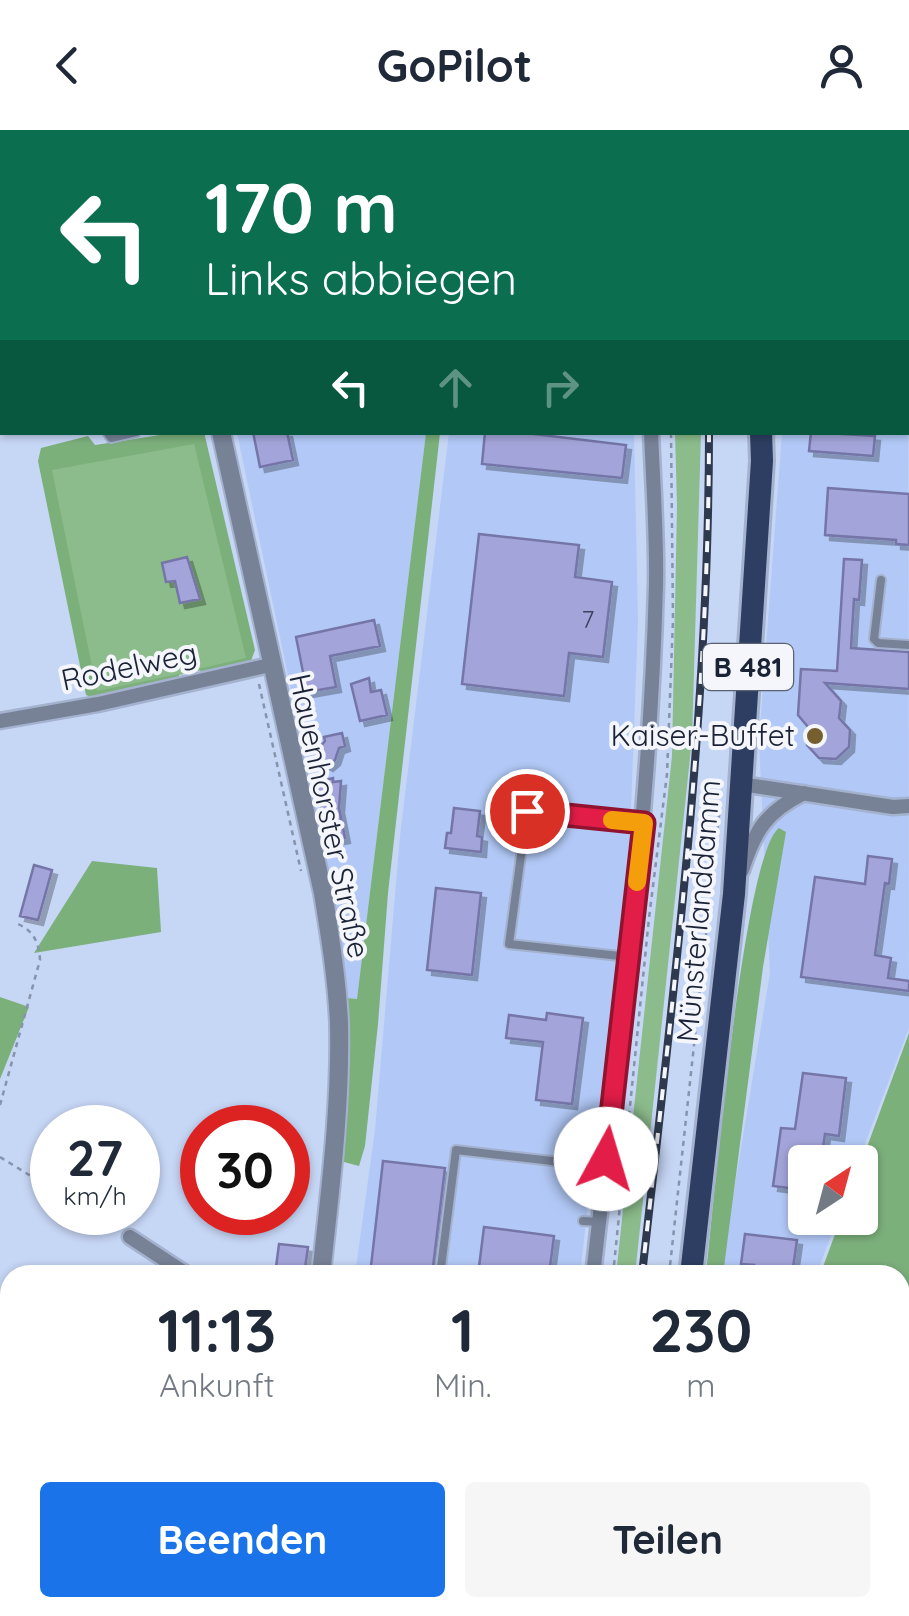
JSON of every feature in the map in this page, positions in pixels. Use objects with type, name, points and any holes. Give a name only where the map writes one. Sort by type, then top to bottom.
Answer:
[{"type":"main road","name":"Münsterlanddamm","points":[[692,1265],[734,894],[733,780],[761,435]]},
{"type":"street","name":"Hauenhorster Straße","points":[[222,435],[263,666],[323,893],[339,1022],[336,1138],[322,1265]]},
{"type":"street","points":[[594,1265],[644,823],[656,580],[651,435]]},
{"type":"street","name":"Rodelweg","points":[[0,721],[98,704],[263,666]]},
{"type":"street","points":[[733,780],[893,807],[909,806]]},
{"type":"street","points":[[734,894],[751,844],[764,820],[781,805],[806,792]]},
{"type":"street","points":[[130,1238],[172,1265]]},
{"type":"lane","points":[[881,580],[874,639],[878,643],[909,645]]},
{"type":"lane","points":[[629,957],[509,944],[527,811],[644,823]]},
{"type":"lane","points":[[441,1265],[456,1150],[561,1162],[568,1154],[606,1159]]},
{"type":"lane","points":[[582,1220],[599,1222]]},
{"type":"path","points":[[614,1265],[667,774],[672,620],[671,435]]},
{"type":"path","points":[[263,666],[294,846],[308,881]]},
{"type":"path","points":[[670,1265],[733,780]]},
{"type":"path","points":[[0,1104],[40,960],[40,945],[28,928],[18,924]]},
{"type":"path","points":[[0,1157],[30,1175]]},
{"type":"path","points":[[125,1235],[130,1238]]},
{"type":"shaded area","points":[[160,435],[205,435],[255,650],[249,666],[207,675],[198,669],[246,658],[194,444],[52,470],[97,691],[179,674],[171,683],[94,698],[86,695],[38,461],[41,448],[88,436],[95,445]]},
{"type":"shaded area","points":[[181,435],[204,435],[252,659],[89,695],[39,464]]},
{"type":"shaded area","points":[[237,435],[426,435],[357,999],[347,998],[323,842]]},
{"type":"shaded area","points":[[426,435],[440,435],[388,893],[365,1146],[359,1166],[344,1162],[347,998],[357,999]]},
{"type":"shaded area","points":[[449,435],[634,435],[638,621],[630,836],[581,1265],[356,1265],[375,1130],[400,836]]},
{"type":"shaded area","points":[[675,435],[701,435],[692,739],[636,1265],[617,1265],[672,756]]},
{"type":"shaded area","points":[[782,435],[908,435],[909,1028],[864,1145],[788,1145],[788,1235],[831,1235],[820,1265],[722,1265],[770,973],[759,741]]},
{"type":"shaded area","points":[[779,828],[786,832],[763,967],[724,1265],[707,1265],[742,964],[766,852]]},
{"type":"shaded area","points":[[92,861],[157,868],[161,932],[34,953]]},
{"type":"shaded area","points":[[0,997],[29,1007],[0,1079]]},
{"type":"shaded area","points":[[909,1033],[909,1265],[824,1265],[835,1235],[878,1235],[878,1145],[868,1145]]},
{"type":"building","points":[[254,435],[288,435],[293,460],[260,467]]},
{"type":"building","points":[[485,435],[542,435],[626,445],[622,478],[482,464]]},
{"type":"building","points":[[811,435],[875,436],[873,456],[809,451]]},
{"type":"building","points":[[828,488],[909,494],[909,545],[896,544],[896,540],[825,535]]},
{"type":"building","points":[[479,534],[579,545],[575,577],[612,582],[603,657],[569,653],[564,696],[462,684]]},
{"type":"building","points":[[187,557],[200,599],[180,603],[175,581],[166,582],[162,563]]},
{"type":"building","points":[[844,559],[862,560],[859,600],[854,599],[851,648],[909,652],[909,689],[825,683],[841,701],[839,718],[850,730],[849,747],[836,759],[819,758],[807,745],[808,727],[798,715],[801,669],[837,671]]},
{"type":"building","points":[[374,620],[380,646],[330,656],[336,687],[307,692],[296,637]]},
{"type":"building","points":[[369,678],[371,692],[381,690],[387,715],[360,721],[351,684]]},
{"type":"building","points":[[342,733],[345,746],[339,748],[335,760],[328,766],[319,761],[316,752],[324,737]]},
{"type":"building","points":[[333,778],[333,782],[341,781],[339,808],[345,838],[328,841],[316,782]]},
{"type":"building","points":[[454,808],[480,811],[477,836],[482,837],[481,852],[445,848]]},
{"type":"building","points":[[868,856],[892,859],[875,955],[891,958],[888,978],[909,981],[909,991],[801,977],[815,877],[865,884]]},
{"type":"building","points":[[34,865],[52,870],[38,920],[20,916]]},
{"type":"building","points":[[436,888],[481,893],[472,975],[427,970]]},
{"type":"building","points":[[547,1013],[583,1018],[572,1104],[536,1100],[543,1042],[506,1038],[509,1015],[546,1020]]},
{"type":"building","points":[[803,1073],[846,1078],[839,1136],[825,1134],[823,1145],[788,1145],[788,1188],[773,1186],[781,1128],[795,1129]]},
{"type":"building","points":[[383,1161],[445,1168],[433,1265],[371,1265]]},
{"type":"building","points":[[484,1227],[554,1236],[550,1265],[479,1265]]},
{"type":"building","points":[[745,1234],[797,1240],[793,1265],[741,1264]]},
{"type":"building","points":[[279,1244],[308,1247],[305,1265],[276,1265]]},
{"type":"railway","points":[[643,1265],[696,749],[709,435]]},
{"type":"slow traffic","points":[[612,820],[644,823],[637,882]]},
{"type":"place","name":"Kaiser-Buffet","points":[[815,736]]},
{"type":"route","points":[[527,811],[644,823],[606,1159]]}]
